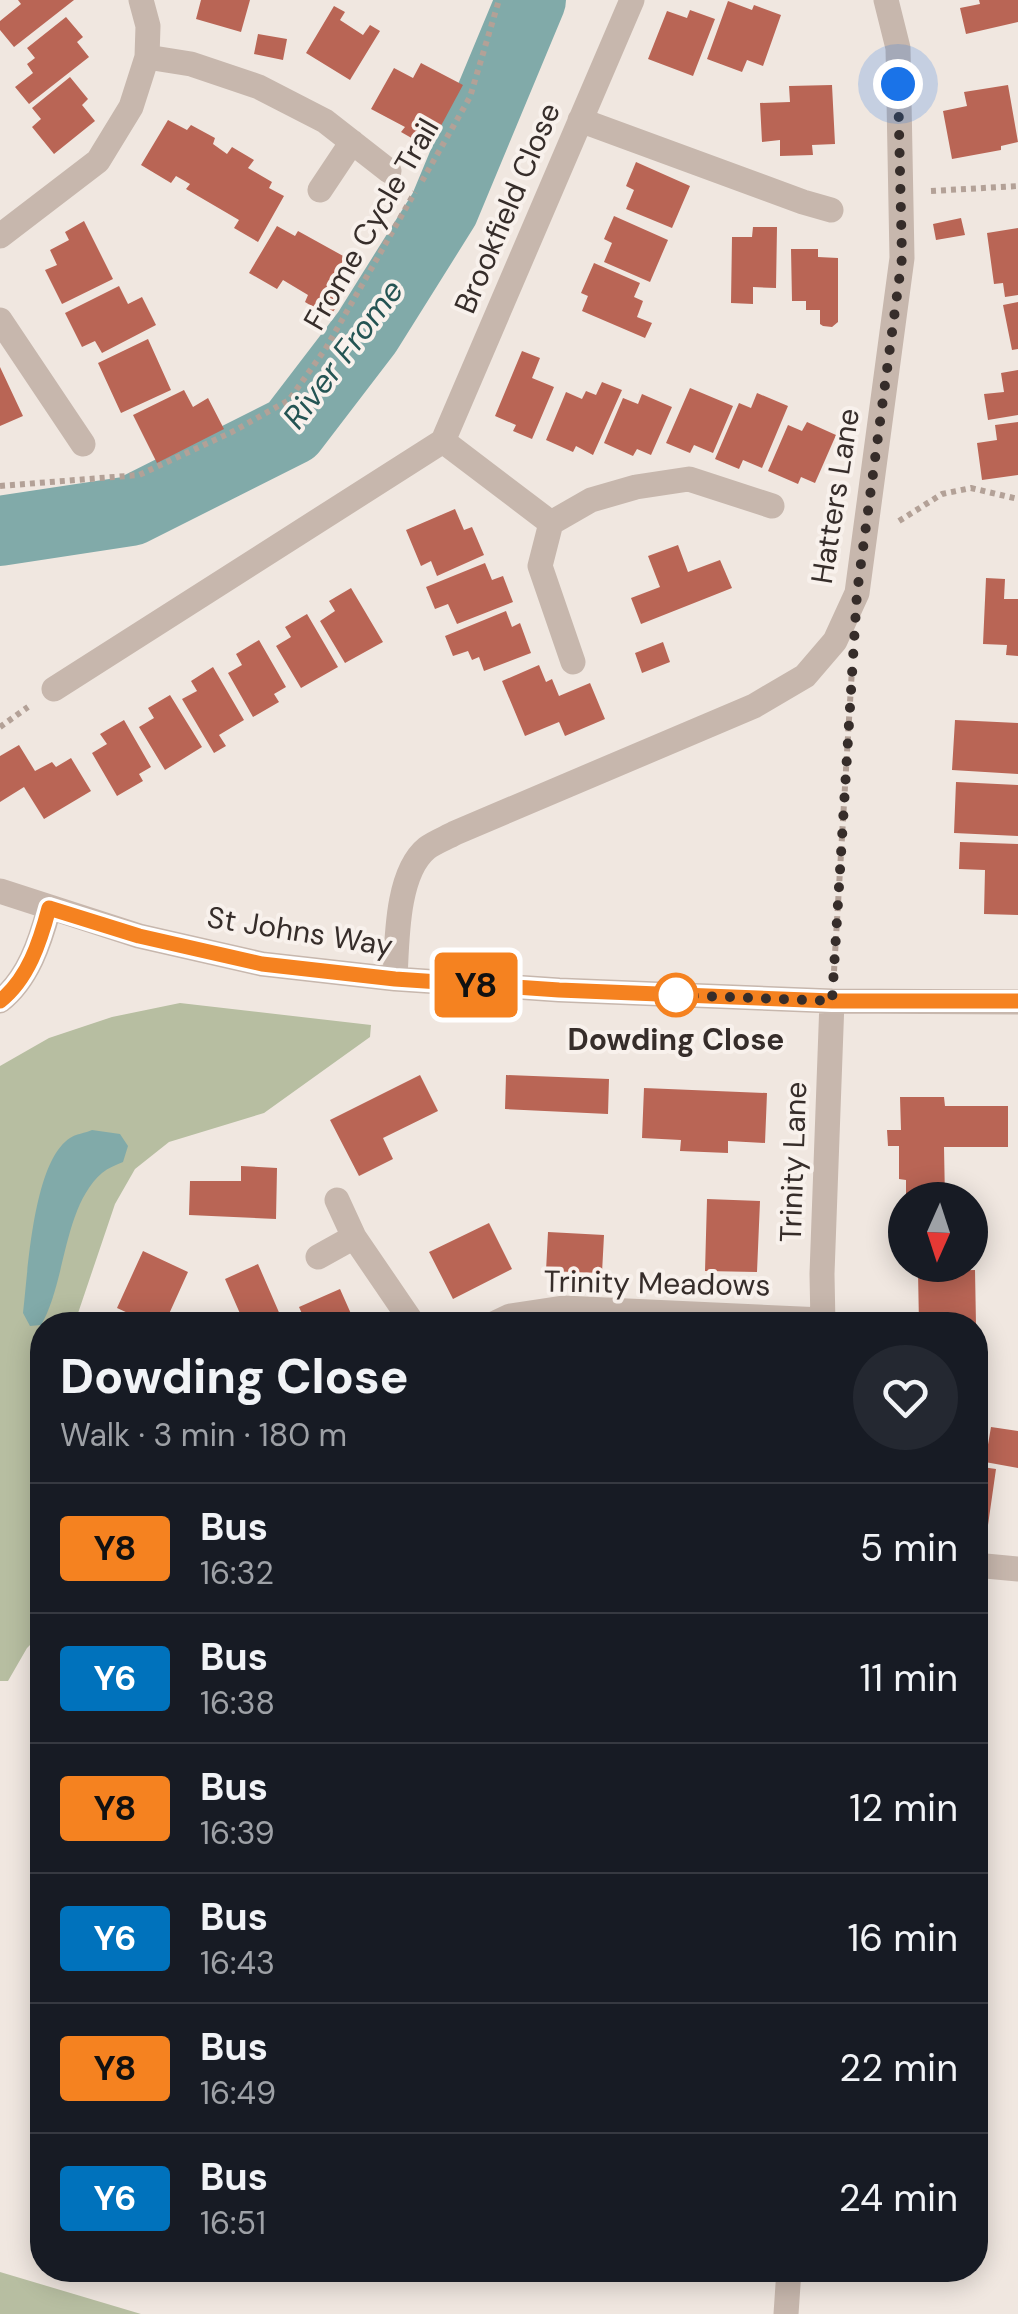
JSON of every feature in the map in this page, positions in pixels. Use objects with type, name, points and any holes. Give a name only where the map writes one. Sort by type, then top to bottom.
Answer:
[{"type":"street","points":[[0,236],[98,161],[132,107],[147,57],[148,26],[142,0]]},
{"type":"street","name":"Brookfield Close","points":[[442,441],[632,0]]},
{"type":"street","name":"Hatters Lane","points":[[395,979],[402,898],[411,868],[426,849],[455,833],[754,706],[806,676],[835,641],[857,593],[902,258],[898,48],[886,0]]},
{"type":"street","points":[[147,57],[191,64],[259,87],[325,120],[389,171]]},
{"type":"street","points":[[580,120],[831,210]]},
{"type":"street","points":[[320,190],[352,142]]},
{"type":"street","points":[[0,320],[83,444]]},
{"type":"street","points":[[54,689],[442,441],[551,523]]},
{"type":"street","points":[[573,662],[540,566],[551,523],[591,500],[636,487],[690,479],[772,506]]},
{"type":"street","name":"St Johns Way","points":[[0,891],[139,936],[262,964],[395,979],[832,1001],[1018,1002]]},
{"type":"street","points":[[0,1001],[24,976],[49,908]]},
{"type":"street","name":"Trinity Lane","points":[[823,1312],[832,1001]]},
{"type":"street","points":[[337,1200],[354,1237],[405,1312]]},
{"type":"street","points":[[318,1257],[354,1237]]},
{"type":"street","name":"Trinity Meadows","points":[[536,1312],[562,1308],[632,1312]]},
{"type":"street","points":[[988,1567],[1018,1570]]},
{"type":"street","points":[[786,2314],[788,2282]]},
{"type":"path","name":"Frome Cycle Trail","points":[[0,486],[139,475],[232,432],[289,400],[326,348],[470,98],[499,0]]},
{"type":"path","points":[[900,193],[1018,186]]},
{"type":"path","points":[[864,544],[942,494],[972,488],[1018,499]]},
{"type":"path","points":[[832,1001],[853,651]]},
{"type":"green space","points":[[180,1003],[371,1025],[370,1037],[264,1113],[169,1142],[135,1169],[115,1204],[78,1312],[30,1312],[30,1645],[8,1681],[0,1681],[0,1066],[49,1038],[112,1017]]},
{"type":"green space","points":[[0,2272],[141,2314],[0,2314]]},
{"type":"water","points":[[92,1130],[120,1134],[128,1146],[123,1162],[104,1171],[89,1188],[72,1225],[49,1308],[47,1312],[30,1312],[30,1326],[23,1313],[34,1219],[48,1170],[58,1151],[72,1137]]},
{"type":"building","points":[[18,0],[74,0],[14,47],[0,30],[0,21],[21,4]]},
{"type":"building","points":[[201,0],[250,0],[241,32],[196,19]]},
{"type":"building","points":[[979,0],[1018,0],[1018,22],[966,34],[960,8],[980,4]]},
{"type":"building","points":[[728,1],[781,15],[763,66],[747,60],[742,72],[707,59]]},
{"type":"building","points":[[334,6],[345,12],[340,20],[363,35],[370,25],[380,31],[350,80],[306,53]]},
{"type":"building","points":[[690,10],[715,19],[693,76],[648,59],[667,11],[687,18]]},
{"type":"building","points":[[66,17],[83,37],[77,42],[89,57],[29,104],[15,87],[33,73],[27,64],[35,58],[27,48]]},
{"type":"building","points":[[258,34],[287,39],[283,60],[254,54]]},
{"type":"building","points":[[421,63],[463,85],[429,148],[401,132],[405,127],[371,109],[394,68],[413,78]]},
{"type":"building","points":[[70,77],[88,99],[82,105],[95,121],[54,154],[32,127],[41,119],[32,108]]},
{"type":"building","points":[[832,85],[835,144],[812,145],[813,155],[780,156],[780,140],[762,142],[760,103],[790,102],[789,86]]},
{"type":"building","points":[[1008,85],[1018,142],[1001,146],[1001,150],[952,159],[943,111],[967,106],[964,92]]},
{"type":"building","points":[[168,120],[187,130],[191,125],[215,138],[213,144],[227,154],[232,147],[254,160],[248,168],[272,182],[269,188],[284,196],[258,242],[234,228],[239,220],[186,189],[190,184],[176,176],[171,183],[141,165]]},
{"type":"building","points":[[636,162],[690,186],[672,228],[626,209],[634,190],[626,186]]},
{"type":"building","points":[[614,216],[668,240],[650,282],[604,262],[612,243],[604,239]]},
{"type":"building","points":[[961,218],[965,235],[936,240],[933,224]]},
{"type":"building","points":[[84,221],[113,279],[62,304],[45,270],[57,265],[50,250],[69,240],[65,232]]},
{"type":"building","points":[[277,226],[295,236],[298,231],[345,257],[341,264],[357,272],[330,317],[305,302],[308,295],[283,280],[277,289],[249,273]]},
{"type":"building","points":[[753,227],[777,227],[776,288],[753,287],[753,304],[731,303],[732,237],[752,237]]},
{"type":"building","points":[[1018,228],[1018,295],[1005,297],[1003,283],[994,284],[987,233]]},
{"type":"building","points":[[791,249],[818,249],[818,257],[838,258],[838,322],[832,327],[820,324],[820,310],[806,310],[806,301],[792,301]]},
{"type":"building","points":[[594,263],[640,283],[634,297],[643,301],[637,317],[652,323],[645,338],[582,311],[588,296],[581,293]]},
{"type":"building","points":[[119,286],[128,304],[142,297],[156,325],[102,353],[95,341],[82,347],[65,313]]},
{"type":"building","points":[[1018,302],[1018,349],[1012,350],[1003,305]]},
{"type":"building","points":[[148,339],[171,390],[121,413],[98,363]]},
{"type":"building","points":[[522,351],[540,358],[532,378],[554,387],[532,439],[513,431],[516,425],[495,416]]},
{"type":"building","points":[[0,367],[23,416],[0,426]]},
{"type":"building","points":[[1018,370],[1018,415],[988,420],[984,394],[1004,392],[1001,373]]},
{"type":"building","points":[[602,382],[622,390],[593,455],[576,446],[573,452],[546,440],[566,392],[582,399],[586,391],[596,395]]},
{"type":"building","points":[[690,388],[733,406],[713,453],[694,445],[690,453],[666,443]]},
{"type":"building","points":[[184,390],[193,407],[208,398],[224,429],[157,463],[133,415]]},
{"type":"building","points":[[757,393],[788,406],[762,468],[743,460],[739,469],[715,459],[739,403],[751,408]]},
{"type":"building","points":[[642,394],[672,407],[651,455],[637,449],[633,456],[604,443],[623,398],[638,404]]},
{"type":"building","points":[[807,422],[836,435],[815,483],[801,477],[798,484],[768,471],[788,425],[802,431]]},
{"type":"building","points":[[1018,422],[1018,475],[982,480],[977,443],[997,440],[995,425]]},
{"type":"building","points":[[455,509],[464,530],[472,527],[484,555],[437,576],[431,561],[421,566],[406,530]]},
{"type":"building","points":[[678,545],[688,572],[720,560],[732,588],[641,624],[631,598],[660,587],[648,556]]},
{"type":"building","points":[[485,563],[492,580],[503,576],[513,602],[457,624],[448,604],[435,609],[426,587]]},
{"type":"building","points":[[986,578],[1005,579],[1004,599],[1018,599],[1018,656],[1006,655],[1007,645],[983,644]]},
{"type":"building","points":[[351,588],[383,642],[345,663],[320,621],[335,611],[329,601]]},
{"type":"building","points":[[506,611],[512,627],[520,623],[531,653],[484,671],[479,657],[472,660],[468,651],[453,656],[445,636]]},
{"type":"building","points":[[307,614],[338,667],[301,688],[276,646],[291,637],[285,627]]},
{"type":"building","points":[[259,640],[286,687],[274,694],[279,702],[253,717],[228,673],[242,665],[236,654]]},
{"type":"building","points":[[663,642],[670,662],[642,673],[635,653]]},
{"type":"building","points":[[539,665],[546,682],[552,679],[559,696],[590,683],[605,719],[565,736],[559,722],[525,736],[502,681]]},
{"type":"building","points":[[213,667],[244,720],[219,735],[226,746],[214,753],[182,699],[197,691],[191,681]]},
{"type":"building","points":[[170,695],[202,747],[165,770],[139,727],[154,718],[148,708]]},
{"type":"building","points":[[124,720],[151,767],[139,774],[143,781],[117,796],[92,753],[107,744],[100,734]]},
{"type":"building","points":[[955,720],[1018,723],[1018,774],[952,770]]},
{"type":"building","points":[[19,745],[35,771],[52,762],[56,767],[71,758],[91,791],[44,819],[24,787],[0,802],[0,756]]},
{"type":"building","points":[[956,782],[1018,785],[1018,836],[954,833]]},
{"type":"building","points":[[960,842],[1018,844],[1018,915],[984,914],[985,870],[959,869]]},
{"type":"building","points":[[420,1075],[438,1111],[383,1138],[393,1159],[359,1176],[330,1120]]},
{"type":"building","points":[[506,1075],[609,1079],[608,1114],[505,1109]]},
{"type":"building","points":[[644,1088],[767,1093],[765,1143],[728,1141],[728,1153],[680,1151],[681,1140],[642,1138]]},
{"type":"building","points":[[900,1097],[944,1097],[945,1106],[1008,1106],[1008,1147],[944,1147],[945,1182],[899,1179],[899,1146],[888,1146],[887,1130],[901,1130]]},
{"type":"building","points":[[241,1166],[277,1168],[276,1219],[189,1215],[190,1181],[241,1181]]},
{"type":"building","points":[[707,1199],[760,1201],[757,1272],[705,1271]]},
{"type":"building","points":[[489,1223],[512,1269],[453,1299],[429,1252]]},
{"type":"building","points":[[548,1232],[604,1235],[602,1273],[546,1271]]},
{"type":"building","points":[[143,1251],[188,1272],[170,1312],[126,1312],[117,1308]]},
{"type":"building","points":[[258,1264],[279,1312],[239,1312],[225,1279]]},
{"type":"building","points":[[918,1282],[975,1282],[976,1312],[919,1312]]},
{"type":"building","points":[[340,1289],[350,1312],[301,1312],[299,1307]]},
{"type":"building","points":[[991,1427],[1018,1431],[1018,1468],[988,1463]]},
{"type":"building","points":[[988,1468],[996,1469],[988,1525]]},
{"type":"waterway","name":"River Frome","points":[[0,531],[131,511],[292,430],[367,332],[444,209],[531,0]]},
{"type":"bus line","name":"Y8","points":[[0,1001],[24,976],[49,908],[139,936],[262,964],[395,979],[832,1001],[1018,1001]]},
{"type":"place","name":"Dowding Close","points":[[676,995]]},
{"type":"route","points":[[676,995],[832,1001],[857,593],[902,258],[898,84]]}]
